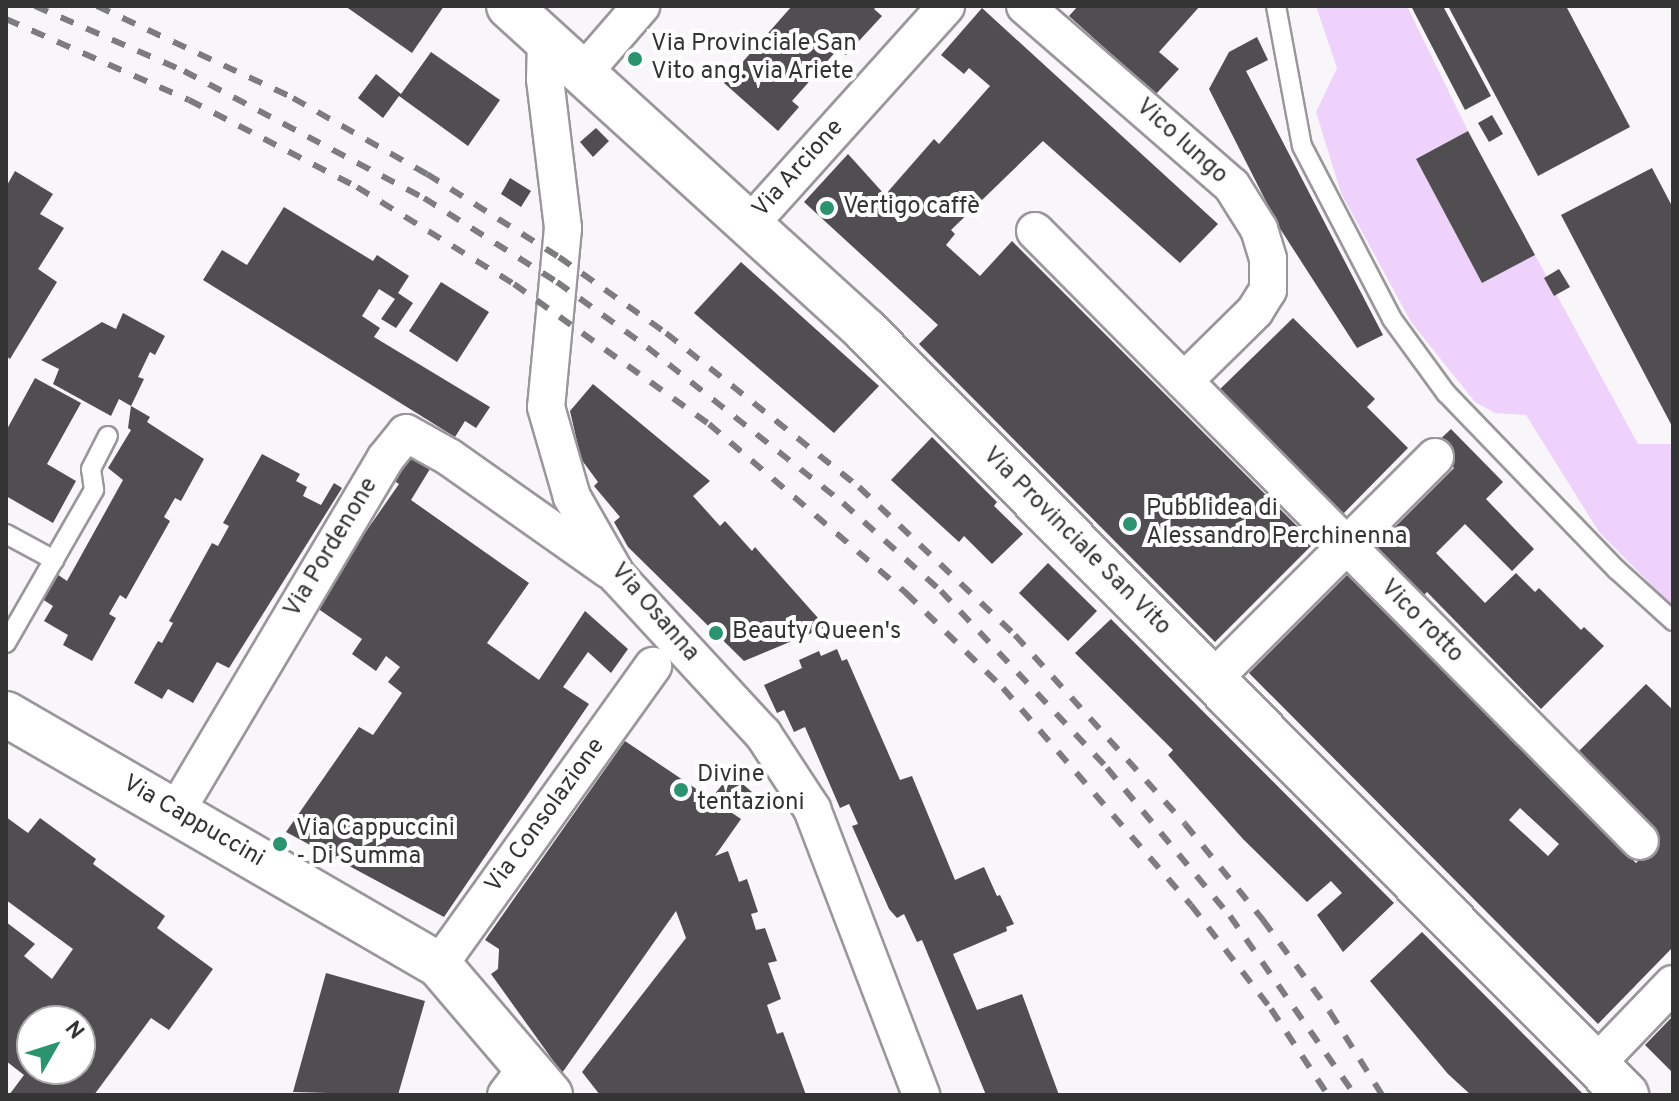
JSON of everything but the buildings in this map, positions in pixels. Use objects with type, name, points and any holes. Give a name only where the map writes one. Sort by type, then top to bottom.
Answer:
[{"type":"main road","name":"Via Provinciale San Vito","points":[[509,6],[866,331],[1626,1095]]},
{"type":"main road","name":"Via Cappuccini","points":[[6,714],[439,965],[527,1086]]},
{"type":"street","points":[[583,73],[641,6]]},
{"type":"street","name":"Via Arcione","points":[[750,224],[946,6]]},
{"type":"street","name":"Vico lungo","points":[[1025,6],[1232,186],[1259,229],[1268,259],[1268,290],[1255,311],[1184,381]]},
{"type":"street","name":"Via Osanna","points":[[546,39],[545,79],[563,228],[546,407],[572,497],[617,576],[763,734],[812,809],[921,1095]]},
{"type":"street","name":"Vico rotto","points":[[1035,231],[1640,841]]},
{"type":"street","name":"Via Pordenone","points":[[175,813],[385,459],[406,433],[449,457],[617,576]]},
{"type":"street","points":[[1213,679],[1435,457]]},
{"type":"street","points":[[549,528],[561,518],[572,497]]},
{"type":"street","name":"Via Consolazione","points":[[439,965],[653,666]]},
{"type":"street","points":[[1596,1064],[1673,984]]},
{"type":"lane","points":[[1276,6],[1302,146],[1392,319],[1446,393],[1617,570],[1673,621]]},
{"type":"lane","points":[[6,643],[94,490],[91,469],[108,436]]},
{"type":"lane","points":[[6,534],[54,560]]},
{"type":"shaded area","points":[[1316,6],[1407,6],[1468,131],[1416,159],[1482,283],[1535,255],[1638,444],[1673,444],[1673,607],[1599,532],[1526,415],[1495,413],[1475,402],[1411,322],[1341,193],[1316,112],[1337,68]]},
{"type":"railway","points":[[35,6],[184,71],[424,198],[557,282],[647,347],[843,503],[941,591],[1107,768],[1230,916],[1355,1095]]},
{"type":"railway","points":[[97,6],[293,98],[427,174],[559,257],[666,333],[859,487],[1015,635],[1185,824],[1263,920],[1330,1012],[1382,1095]]},
{"type":"railway","points":[[6,19],[189,100],[357,187],[514,284],[709,424],[906,593],[1003,688],[1191,905],[1271,1009],[1328,1095]]},
{"type":"place","name":"Via Provinciale San Vito ang. via Ariete","points":[[635,59]]},
{"type":"place","name":"Vertigo caffè","points":[[827,208]]},
{"type":"place","name":"Pubblidea di Alessandro Perchinenna","points":[[1130,524]]},
{"type":"place","name":"Beauty Queen's","points":[[716,633]]},
{"type":"place","name":"Divine tentazioni","points":[[681,790]]},
{"type":"place","name":"Via Cappuccini - Di Summa","points":[[280,844]]}]
